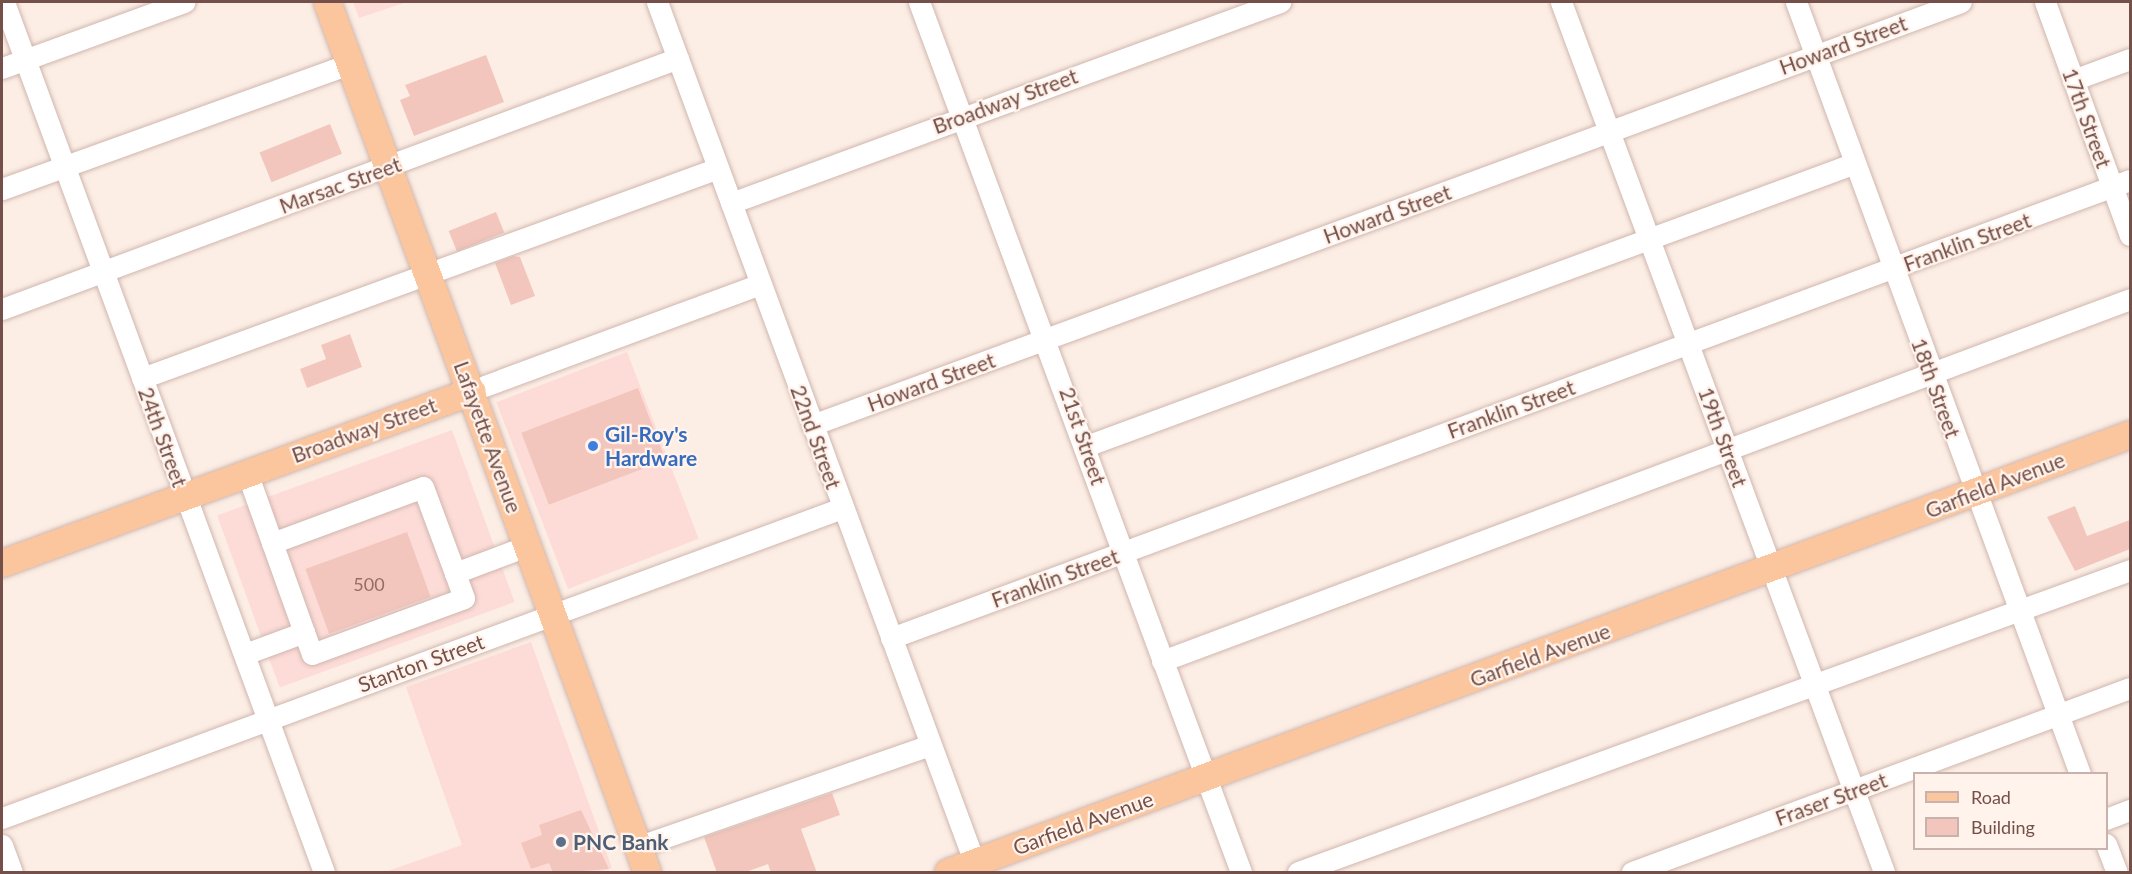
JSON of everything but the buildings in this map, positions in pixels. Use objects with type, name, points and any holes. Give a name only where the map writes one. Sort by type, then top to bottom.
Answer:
[{"type":"main road","name":"Lafayette Avenue","points":[[327,2],[647,873]]},
{"type":"main road","name":"Broadway Street","points":[[2,563],[471,391]]},
{"type":"main road","name":"Garfield Avenue","points":[[948,873],[976,868],[1205,778],[2130,434]]},
{"type":"street","name":"24th Street","points":[[4,2],[324,873]]},
{"type":"street","points":[[2,69],[184,2]]},
{"type":"street","name":"22nd Street","points":[[657,2],[976,868]]},
{"type":"street","name":"21st Street","points":[[919,2],[1048,339],[1162,661],[1241,873]]},
{"type":"street","name":"Broadway Street","points":[[731,203],[1280,2]]},
{"type":"street","name":"19th Street","points":[[1562,2],[1690,343],[1884,873]]},
{"type":"street","name":"18th Street","points":[[1796,2],[1974,492],[2079,772]]},
{"type":"street","name":"Howard Street","points":[[812,425],[1961,2]]},
{"type":"street","name":"17th Street","points":[[2045,2],[2073,80],[2121,184],[2130,235]]},
{"type":"street","name":"Marsac Street","points":[[2,309],[678,58]]},
{"type":"street","points":[[2073,80],[2130,59]]},
{"type":"street","points":[[2,189],[350,63]]},
{"type":"street","points":[[1086,446],[1855,163]]},
{"type":"street","points":[[142,378],[718,168]]},
{"type":"street","name":"Franklin Street","points":[[891,638],[2121,184]]},
{"type":"street","name":"Broadway Street","points":[[471,391],[760,284]]},
{"type":"street","points":[[1162,661],[1932,375],[2130,299]]},
{"type":"street","points":[[247,473],[272,543],[312,654],[464,598],[423,487],[272,543]]},
{"type":"street","name":"Stanton Street","points":[[2,818],[842,508]]},
{"type":"street","points":[[455,573],[527,546]]},
{"type":"street","points":[[1298,873],[1815,687],[2130,570]]},
{"type":"street","points":[[245,654],[304,632]]},
{"type":"street","name":"Fraser Street","points":[[1632,873],[2130,688]]},
{"type":"street","points":[[637,847],[930,745]]},
{"type":"street","points":[[2108,818],[2130,810]]},
{"type":"street","points":[[2,845],[12,873]]},
{"type":"street","points":[[2108,849],[2117,873]]},
{"type":"shaded area","points":[[353,2],[407,2],[359,18]]},
{"type":"shaded area","points":[[627,352],[699,539],[568,589],[496,402]]},
{"type":"shaded area","points":[[452,430],[515,602],[280,687],[217,516]]},
{"type":"shaded area","points":[[531,642],[612,868],[599,872],[385,872],[462,845],[406,687]]},
{"type":"place","name":"Gil-Roy's Hardware","points":[[593,446]]},
{"type":"place","name":"PNC Bank","points":[[561,842]]}]
